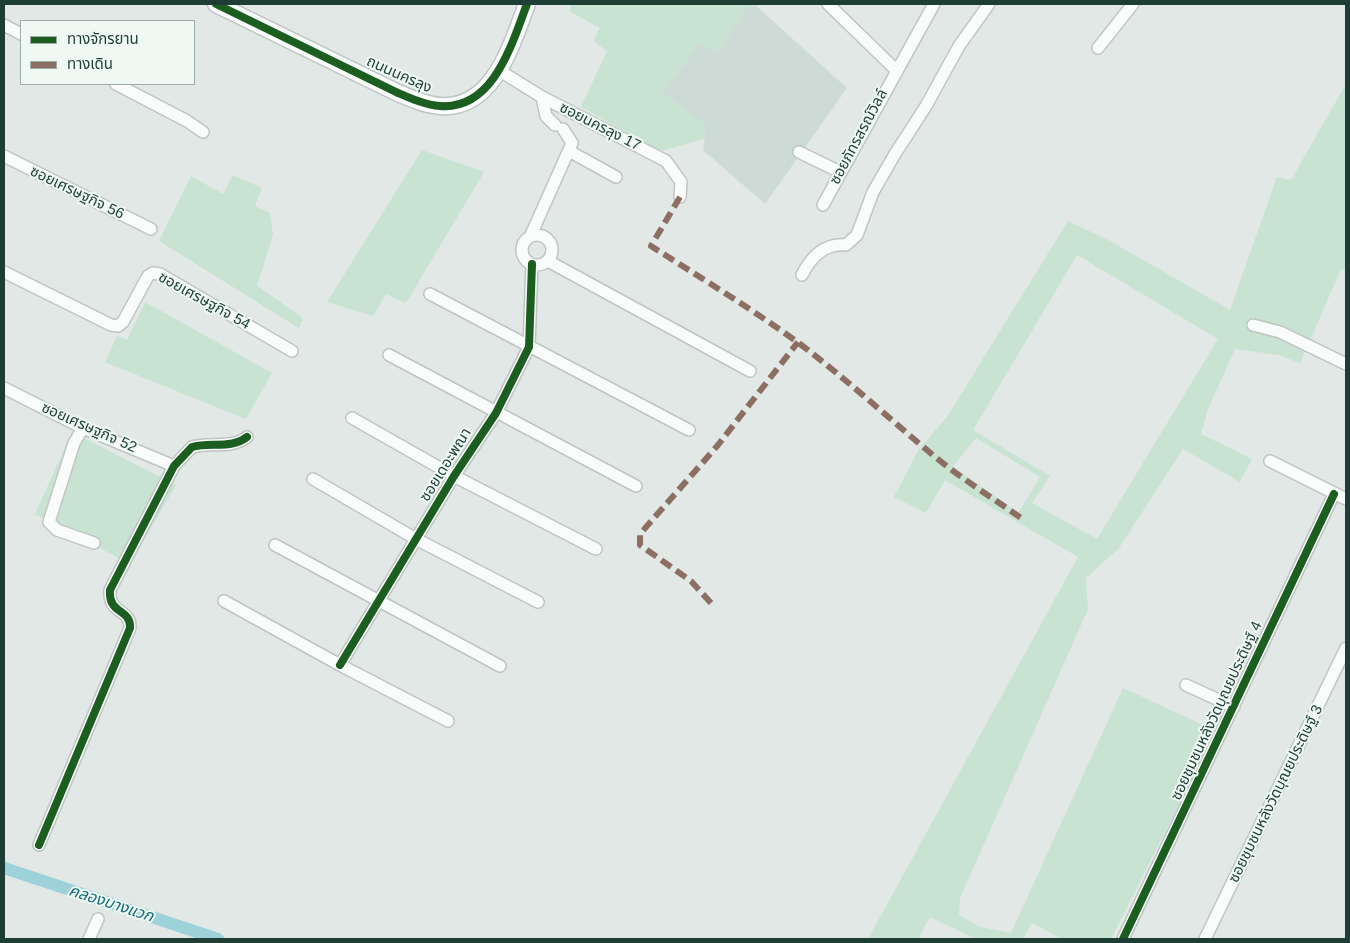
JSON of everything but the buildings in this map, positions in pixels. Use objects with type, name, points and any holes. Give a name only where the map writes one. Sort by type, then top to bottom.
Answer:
[{"type":"street","name":"ถนนนครลุง","points":[[216,4],[396,92],[427,104],[441,107],[463,103],[483,90],[500,71],[527,4]]},
{"type":"street","points":[[828,4],[896,70]]},
{"type":"street","name":"ซอยภัทรสรณ์วิลล์","points":[[823,205],[934,4]]},
{"type":"street","points":[[802,275],[811,258],[817,252],[839,244],[846,244],[857,235],[873,192],[894,154],[924,111],[959,46],[989,4]]},
{"type":"street","points":[[1098,48],[1133,4]]},
{"type":"street","points":[[4,25],[20,33]]},
{"type":"street","name":"ซอยนครลุง 17","points":[[500,71],[542,97],[666,161],[681,182],[680,197]]},
{"type":"street","points":[[118,85],[187,121],[203,132]]},
{"type":"street","points":[[542,97],[546,116],[572,142],[569,151],[616,177]]},
{"type":"street","name":"ซอยเดอะพณา","points":[[340,665],[454,476],[496,413],[529,347],[532,264],[525,259],[522,250],[524,242],[530,236],[569,151]]},
{"type":"street","points":[[799,152],[840,172]]},
{"type":"street","name":"ซอยเศรษฐกิจ 56","points":[[4,156],[151,229]]},
{"type":"street","points":[[530,236],[544,236],[551,243],[553,253],[548,261],[540,265],[532,264]]},
{"type":"street","points":[[548,261],[750,371]]},
{"type":"street","name":"ซอยเศรษฐกิจ 54","points":[[4,272],[111,326],[118,326],[123,322],[148,276],[153,272],[160,274],[292,351]]},
{"type":"street","points":[[430,294],[689,430]]},
{"type":"street","points":[[1253,325],[1280,332],[1346,364]]},
{"type":"street","points":[[388,355],[636,486]]},
{"type":"street","name":"ซอยเศรษฐกิจ 52","points":[[4,388],[83,428],[174,466]]},
{"type":"street","points":[[352,418],[454,476],[596,549]]},
{"type":"street","points":[[83,428],[74,443],[49,522],[57,530],[94,543]]},
{"type":"street","points":[[39,845],[130,628],[128,616],[113,607],[109,600],[110,590],[174,466],[192,447],[231,445],[240,443],[247,438]]},
{"type":"street","points":[[1270,461],[1346,499]]},
{"type":"street","points":[[313,479],[416,540],[538,602]]},
{"type":"street","name":"ซอยชุมชนหลังวัดบุณยประดิษฐ์ 4","points":[[1123,939],[1334,494]]},
{"type":"street","points":[[275,545],[500,666]]},
{"type":"street","points":[[224,601],[340,665],[448,721]]},
{"type":"street","name":"ซอยชุมชนหลังวัดบุณยประดิษฐ์ 3","points":[[1206,939],[1346,648]]},
{"type":"street","points":[[1186,685],[1234,707]]},
{"type":"street","points":[[89,939],[98,918]]},
{"type":"shaded area","points":[[749,4],[754,4],[847,88],[765,204],[703,150],[706,126],[662,93],[700,43],[718,52]]},
{"type":"green space","points":[[572,4],[749,4],[718,52],[700,43],[662,93],[706,126],[704,139],[661,151],[581,107],[607,51],[593,41],[600,28],[569,11]]},
{"type":"green space","points":[[1346,84],[1346,270],[1341,269],[1300,363],[1279,355],[1235,349],[1208,409],[1201,434],[1252,459],[1240,482],[1183,449],[1119,548],[1086,578],[1088,609],[960,898],[959,915],[980,927],[1011,933],[1123,688],[1216,731],[1111,939],[1062,939],[1032,923],[1023,939],[976,939],[930,917],[918,939],[868,939],[1078,557],[945,480],[926,513],[894,497],[919,449],[947,417],[1068,221],[1110,241],[1230,310],[1277,177],[1291,180]],"holes":[[[1077,255],[1218,339],[1097,539],[1032,503],[1050,476],[973,430]],[[976,438],[1040,477],[1018,513],[953,466]]]},
{"type":"green space","points":[[422,150],[484,172],[406,303],[386,294],[373,316],[327,302]]},
{"type":"green space","points":[[233,175],[262,188],[255,206],[270,213],[273,235],[257,286],[303,318],[299,328],[159,241],[191,176],[223,194]]},
{"type":"green space","points":[[145,302],[272,373],[246,419],[105,362],[117,336],[127,340]]},
{"type":"green space","points":[[72,432],[176,485],[130,564],[35,514]]},
{"type":"waterway","name":"คลองบางแวก","points":[[4,868],[218,939]]},
{"type":"marked path","points":[[680,197],[651,246],[745,306],[800,344],[934,456],[1024,520]]},
{"type":"marked path","points":[[711,603],[691,581],[640,545],[640,534],[718,445],[798,342]]},
{"type":"cycle path","points":[[216,4],[396,92],[423,103],[440,106],[459,104],[474,97],[487,86],[507,54],[527,4]]},
{"type":"cycle path","points":[[340,665],[454,476],[496,413],[529,347],[532,264]]},
{"type":"cycle path","points":[[39,845],[130,628],[127,617],[112,604],[110,590],[174,466],[192,447],[234,443],[247,437]]},
{"type":"cycle path","points":[[1123,939],[1334,494]]}]
